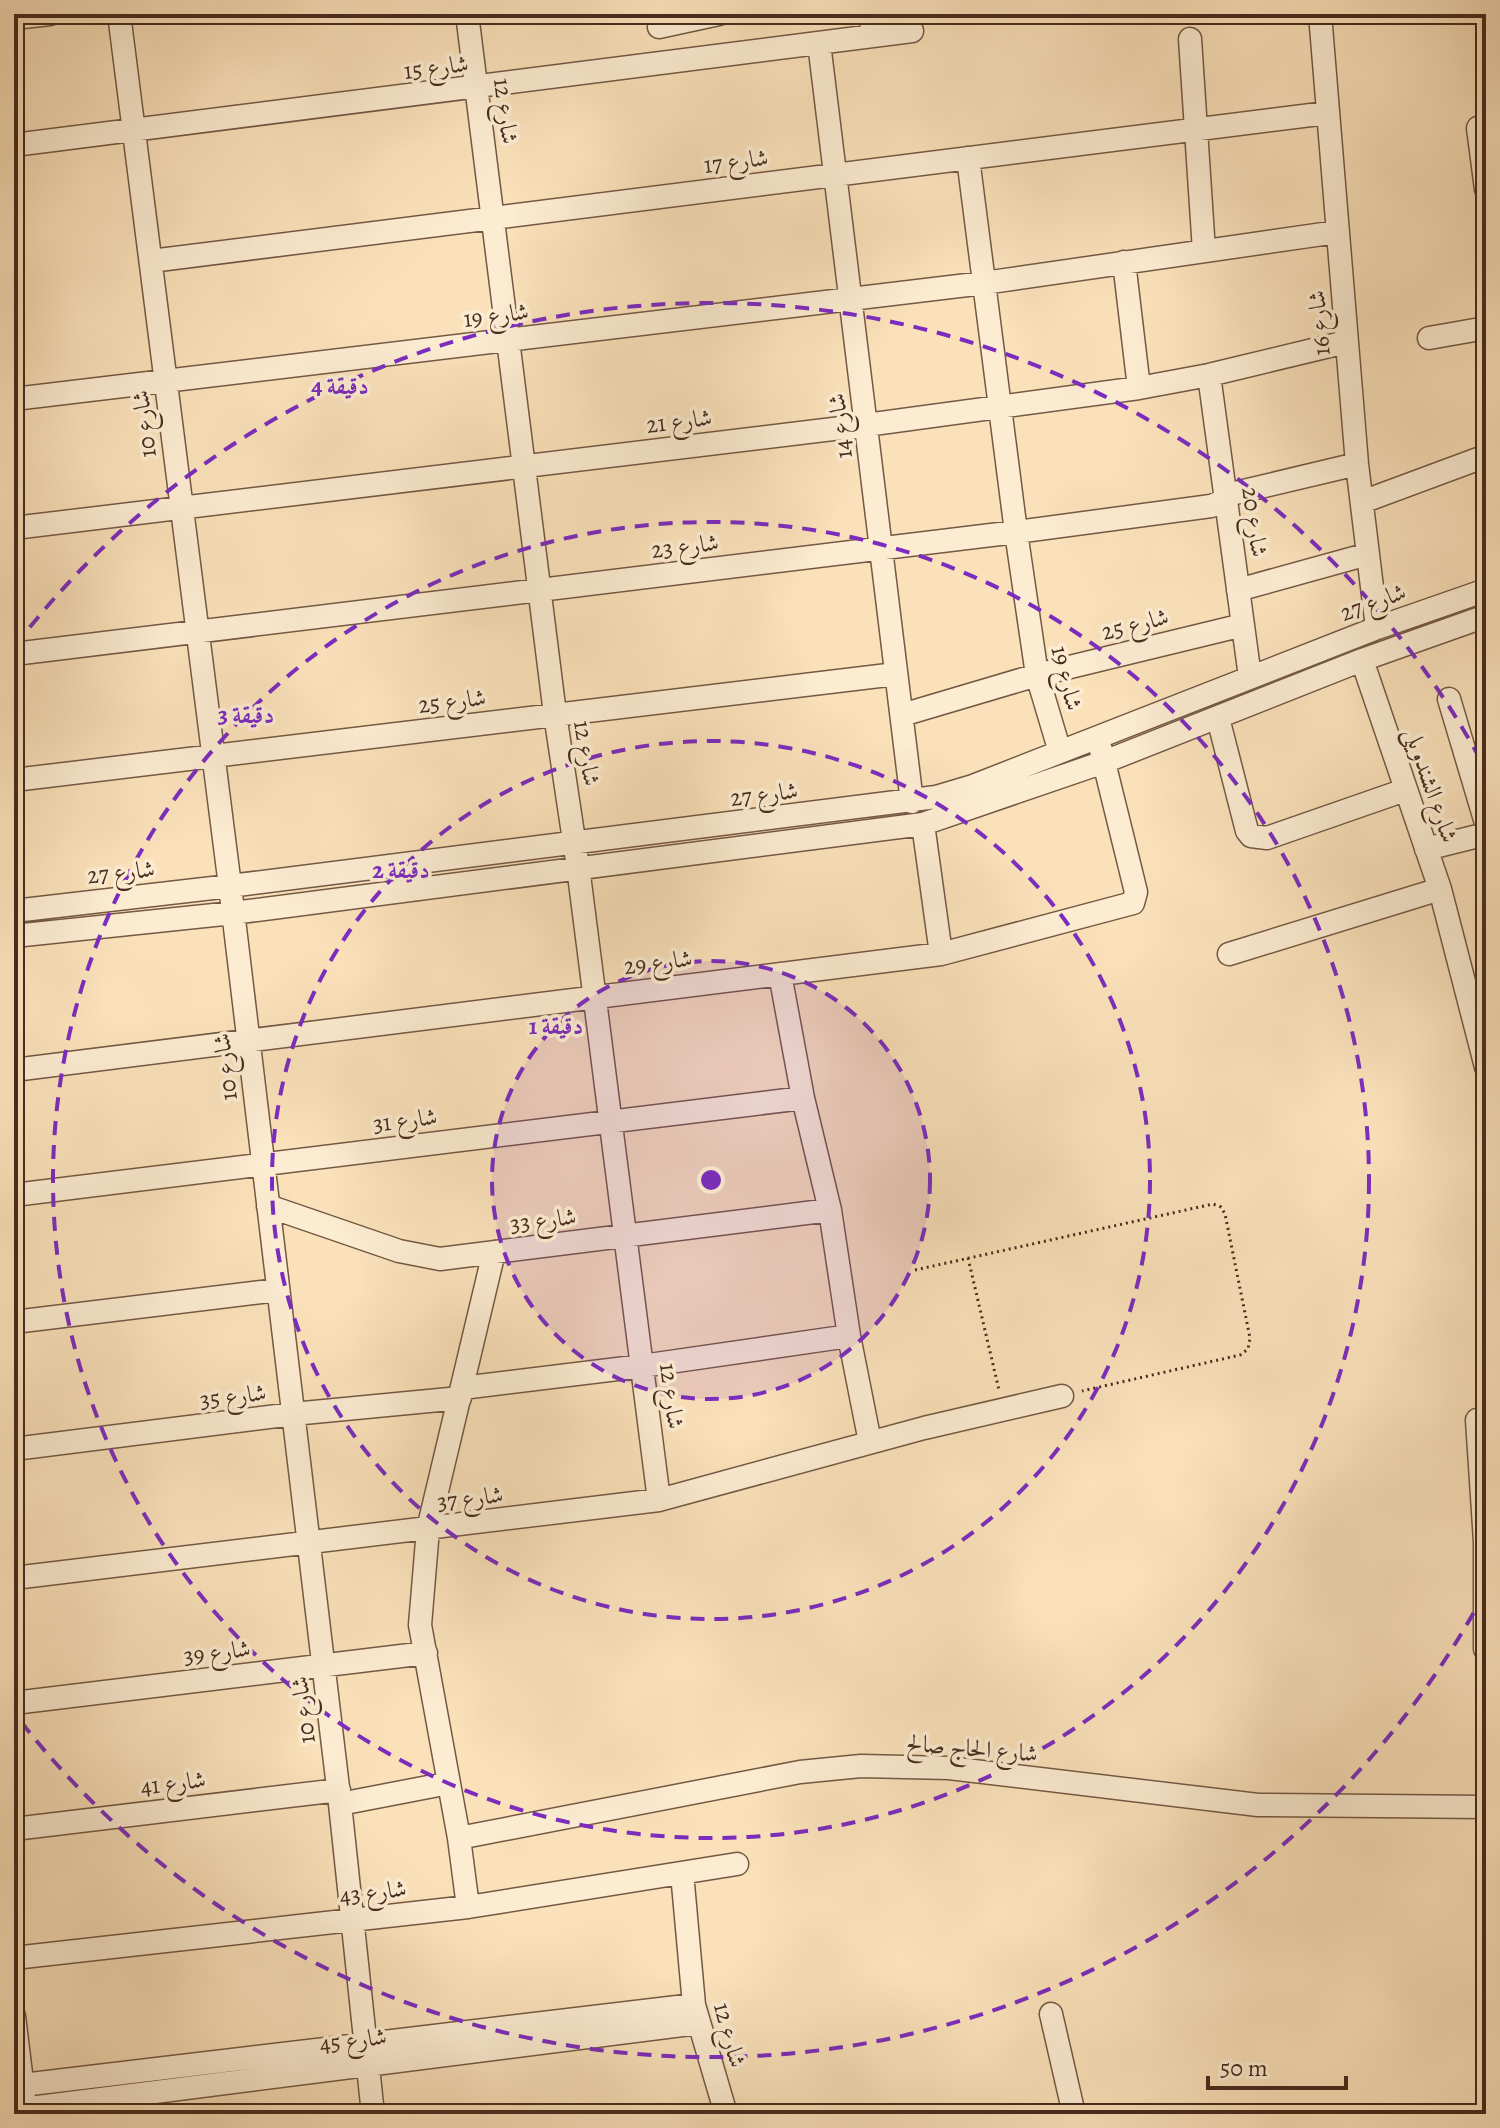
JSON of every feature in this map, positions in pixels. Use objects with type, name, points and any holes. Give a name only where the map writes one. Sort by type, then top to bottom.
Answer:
[{"type":"street","points":[[14,18],[50,14]]},
{"type":"street","name":"شارع 10","points":[[119,14],[264,1164],[340,1797],[373,2114]]},
{"type":"street","name":"شارع 12","points":[[467,14],[555,714],[575,844],[659,1500]]},
{"type":"street","points":[[668,64],[658,21],[719,14]]},
{"type":"street","name":"شارع 16","points":[[1320,14],[1357,464],[1377,628]]},
{"type":"street","name":"شارع 15","points":[[14,145],[819,43],[872,25],[912,31]]},
{"type":"street","points":[[1190,39],[1204,251]]},
{"type":"street","name":"شارع 14","points":[[819,43],[912,802]]},
{"type":"street","name":"شارع 17","points":[[151,261],[1327,113]]},
{"type":"street","points":[[1478,128],[1486,189]]},
{"type":"street","name":"شارع 19","points":[[968,158],[1037,675],[1060,752]]},
{"type":"street","name":"شارع 19","points":[[14,399],[984,283],[1337,232]]},
{"type":"street","points":[[1124,262],[1139,388]]},
{"type":"street","points":[[1429,338],[1486,328]]},
{"type":"street","name":"شارع 21","points":[[14,528],[866,425],[1139,388],[1209,375],[1346,342]]},
{"type":"street","name":"شارع 20","points":[[1209,375],[1250,677]]},
{"type":"street","points":[[1362,502],[1486,456]]},
{"type":"street","name":"شارع 23","points":[[14,654],[1211,506],[1226,500],[1231,494],[1357,464]]},
{"type":"street","points":[[1238,590],[1368,554]]},
{"type":"street","name":"شارع 27","points":[[14,911],[912,802],[973,786],[1377,628],[1486,590]]},
{"type":"street","name":"شارع 27","points":[[14,936],[233,913],[923,824],[1104,762],[1362,660],[1486,616]]},
{"type":"street","name":"شارع 25","points":[[902,715],[1037,675],[1243,625]]},
{"type":"street","name":"شارع الشندويلى","points":[[1362,660],[1440,889],[1483,1043],[1486,1067]]},
{"type":"street","name":"شارع 25","points":[[14,780],[896,674]]},
{"type":"street","points":[[1449,699],[1486,823]]},
{"type":"street","points":[[1218,718],[1247,831],[1251,836],[1267,838],[1405,790]]},
{"type":"street","name":"شارع 29","points":[[14,1070],[941,954],[1133,903],[1136,892],[1097,737]]},
{"type":"street","points":[[923,824],[941,954]]},
{"type":"street","points":[[1426,849],[1486,834]]},
{"type":"street","points":[[1229,954],[1440,889]]},
{"type":"street","points":[[780,974],[803,1098],[830,1210],[849,1336],[870,1442]]},
{"type":"street","name":"شارع 31","points":[[14,1195],[803,1098]]},
{"type":"street","name":"شارع 33","points":[[268,1206],[413,1256],[440,1259],[830,1210]]},
{"type":"street","points":[[468,1907],[459,1838],[420,1625],[428,1529],[494,1252]]},
{"type":"street","points":[[14,1322],[278,1290]]},
{"type":"street","name":"شارع 35","points":[[14,1449],[461,1393],[849,1336]]},
{"type":"street","name":"شارع 37","points":[[14,1578],[659,1500],[924,1428],[1062,1396]]},
{"type":"street","points":[[1477,1420],[1486,1542],[1485,1649]]},
{"type":"street","name":"شارع 39","points":[[14,1703],[426,1653]]},
{"type":"street","name":"شارع الحاج صالح","points":[[459,1838],[800,1772],[861,1766],[949,1768],[1258,1805],[1486,1807]]},
{"type":"street","name":"شارع 41","points":[[14,1829],[340,1797],[449,1783]]},
{"type":"street","name":"شارع 43","points":[[14,1958],[468,1907],[737,1864]]},
{"type":"street","name":"شارع 12","points":[[682,1873],[696,2014],[726,2114]]},
{"type":"street","name":"شارع 45","points":[[18,2086],[366,2055],[696,2014]]},
{"type":"street","points":[[1051,2014],[1074,2114],[1068,2114]]},
{"type":"street","points":[[14,2016],[21,2111]]},
{"type":"street","name":"شارع 45","points":[[21,2111],[366,2055]]},
{"type":"path","points":[[915,1270],[1213,1204],[1224,1210],[1250,1338],[1248,1349],[1240,1355],[1062,1396]]},
{"type":"path","points":[[968,1258],[1004,1409]]}]
